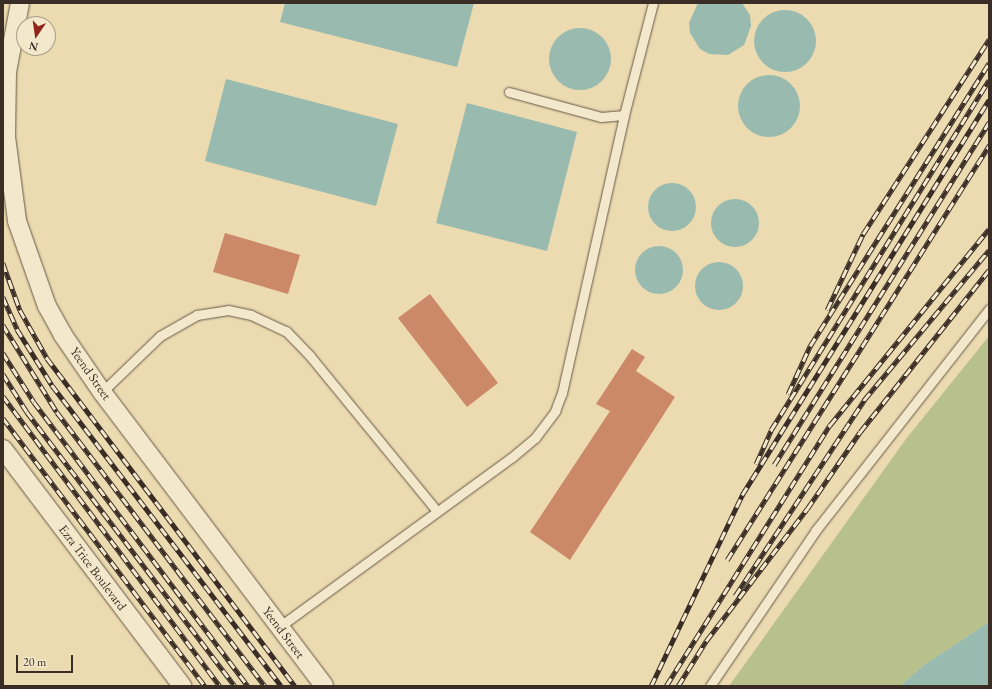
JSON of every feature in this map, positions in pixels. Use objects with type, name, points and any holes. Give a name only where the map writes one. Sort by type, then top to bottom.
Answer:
[{"type":"street","name":"Yeend Street","points":[[20,3],[10,45],[5,102],[6,136],[17,221],[47,306],[63,335],[102,392],[324,686]]},
{"type":"street","name":"Ezra Trice Boulevard","points":[[3,449],[182,686]]},
{"type":"lane","points":[[279,627],[437,512],[535,438],[555,411],[562,393],[624,115],[653,3]]},
{"type":"lane","points":[[509,92],[601,117],[624,115]]},
{"type":"lane","points":[[710,686],[816,530],[989,309]]},
{"type":"lane","points":[[102,392],[160,336],[197,315],[228,310],[251,315],[286,331],[310,356],[437,512]]},
{"type":"green space","points":[[989,336],[989,622],[924,665],[900,686],[729,686],[906,439]]},
{"type":"water","points":[[285,3],[474,3],[457,67],[280,22]]},
{"type":"water","points":[[698,3],[742,3],[750,15],[751,26],[744,45],[728,55],[709,54],[700,49],[690,33],[689,23]]},
{"type":"water","points":[[785,10],[797,12],[807,19],[814,29],[816,41],[814,53],[807,63],[797,70],[785,72],[773,70],[763,63],[756,53],[754,41],[756,29],[763,19],[773,12]]},
{"type":"water","points":[[580,28],[592,30],[602,37],[609,47],[611,59],[609,71],[602,81],[592,88],[580,90],[568,88],[558,81],[551,71],[549,59],[551,47],[558,37],[568,30]]},
{"type":"water","points":[[769,75],[781,77],[791,84],[798,94],[800,106],[798,118],[791,128],[781,135],[769,137],[757,135],[747,128],[740,118],[738,106],[740,94],[747,84],[757,77]]},
{"type":"water","points":[[226,79],[398,124],[376,206],[205,161]]},
{"type":"water","points":[[467,103],[577,132],[547,251],[436,223]]},
{"type":"water","points":[[667,183],[677,183],[686,187],[692,193],[696,202],[696,212],[692,221],[686,227],[677,231],[667,231],[658,227],[652,221],[648,212],[648,202],[652,193],[658,187]]},
{"type":"water","points":[[730,199],[740,199],[749,203],[755,209],[759,218],[759,228],[755,237],[749,243],[740,247],[730,247],[721,243],[715,237],[711,228],[711,218],[715,209],[721,203]]},
{"type":"water","points":[[654,246],[664,246],[673,250],[679,256],[683,265],[683,275],[679,284],[673,290],[664,294],[654,294],[645,290],[639,284],[635,275],[635,265],[639,256],[645,250]]},
{"type":"water","points":[[714,262],[724,262],[733,266],[739,272],[743,281],[743,291],[739,300],[733,306],[724,310],[714,310],[705,306],[699,300],[695,291],[695,281],[699,272],[705,266]]},
{"type":"water","points":[[989,622],[989,686],[900,686],[924,665]]},
{"type":"building","points":[[225,233],[300,255],[288,294],[213,272]]},
{"type":"building","points":[[430,294],[498,383],[467,407],[398,318]]},
{"type":"building","points":[[632,349],[645,357],[636,371],[675,397],[570,560],[530,532],[610,411],[596,404]]},
{"type":"railway","points":[[827,310],[863,234],[989,39]]},
{"type":"railway","points":[[788,394],[810,346],[989,63]]},
{"type":"railway","points":[[756,464],[771,430],[989,80]]},
{"type":"railway","points":[[651,686],[742,495],[989,100]]},
{"type":"railway","points":[[774,465],[989,122]]},
{"type":"railway","points":[[727,560],[989,145]]},
{"type":"railway","points":[[666,686],[830,425],[989,229]]},
{"type":"railway","points":[[735,596],[864,400],[989,250]]},
{"type":"railway","points":[[3,263],[20,310],[47,358],[295,686]]},
{"type":"railway","points":[[678,686],[706,641],[807,509],[860,432],[989,270]]},
{"type":"railway","points":[[3,297],[17,329],[52,385],[281,686]]},
{"type":"railway","points":[[3,325],[57,412],[265,686]]},
{"type":"railway","points":[[3,353],[34,402],[248,686]]},
{"type":"railway","points":[[3,374],[27,412],[235,686]]},
{"type":"railway","points":[[3,396],[220,686]]},
{"type":"railway","points":[[3,418],[205,686]]}]
